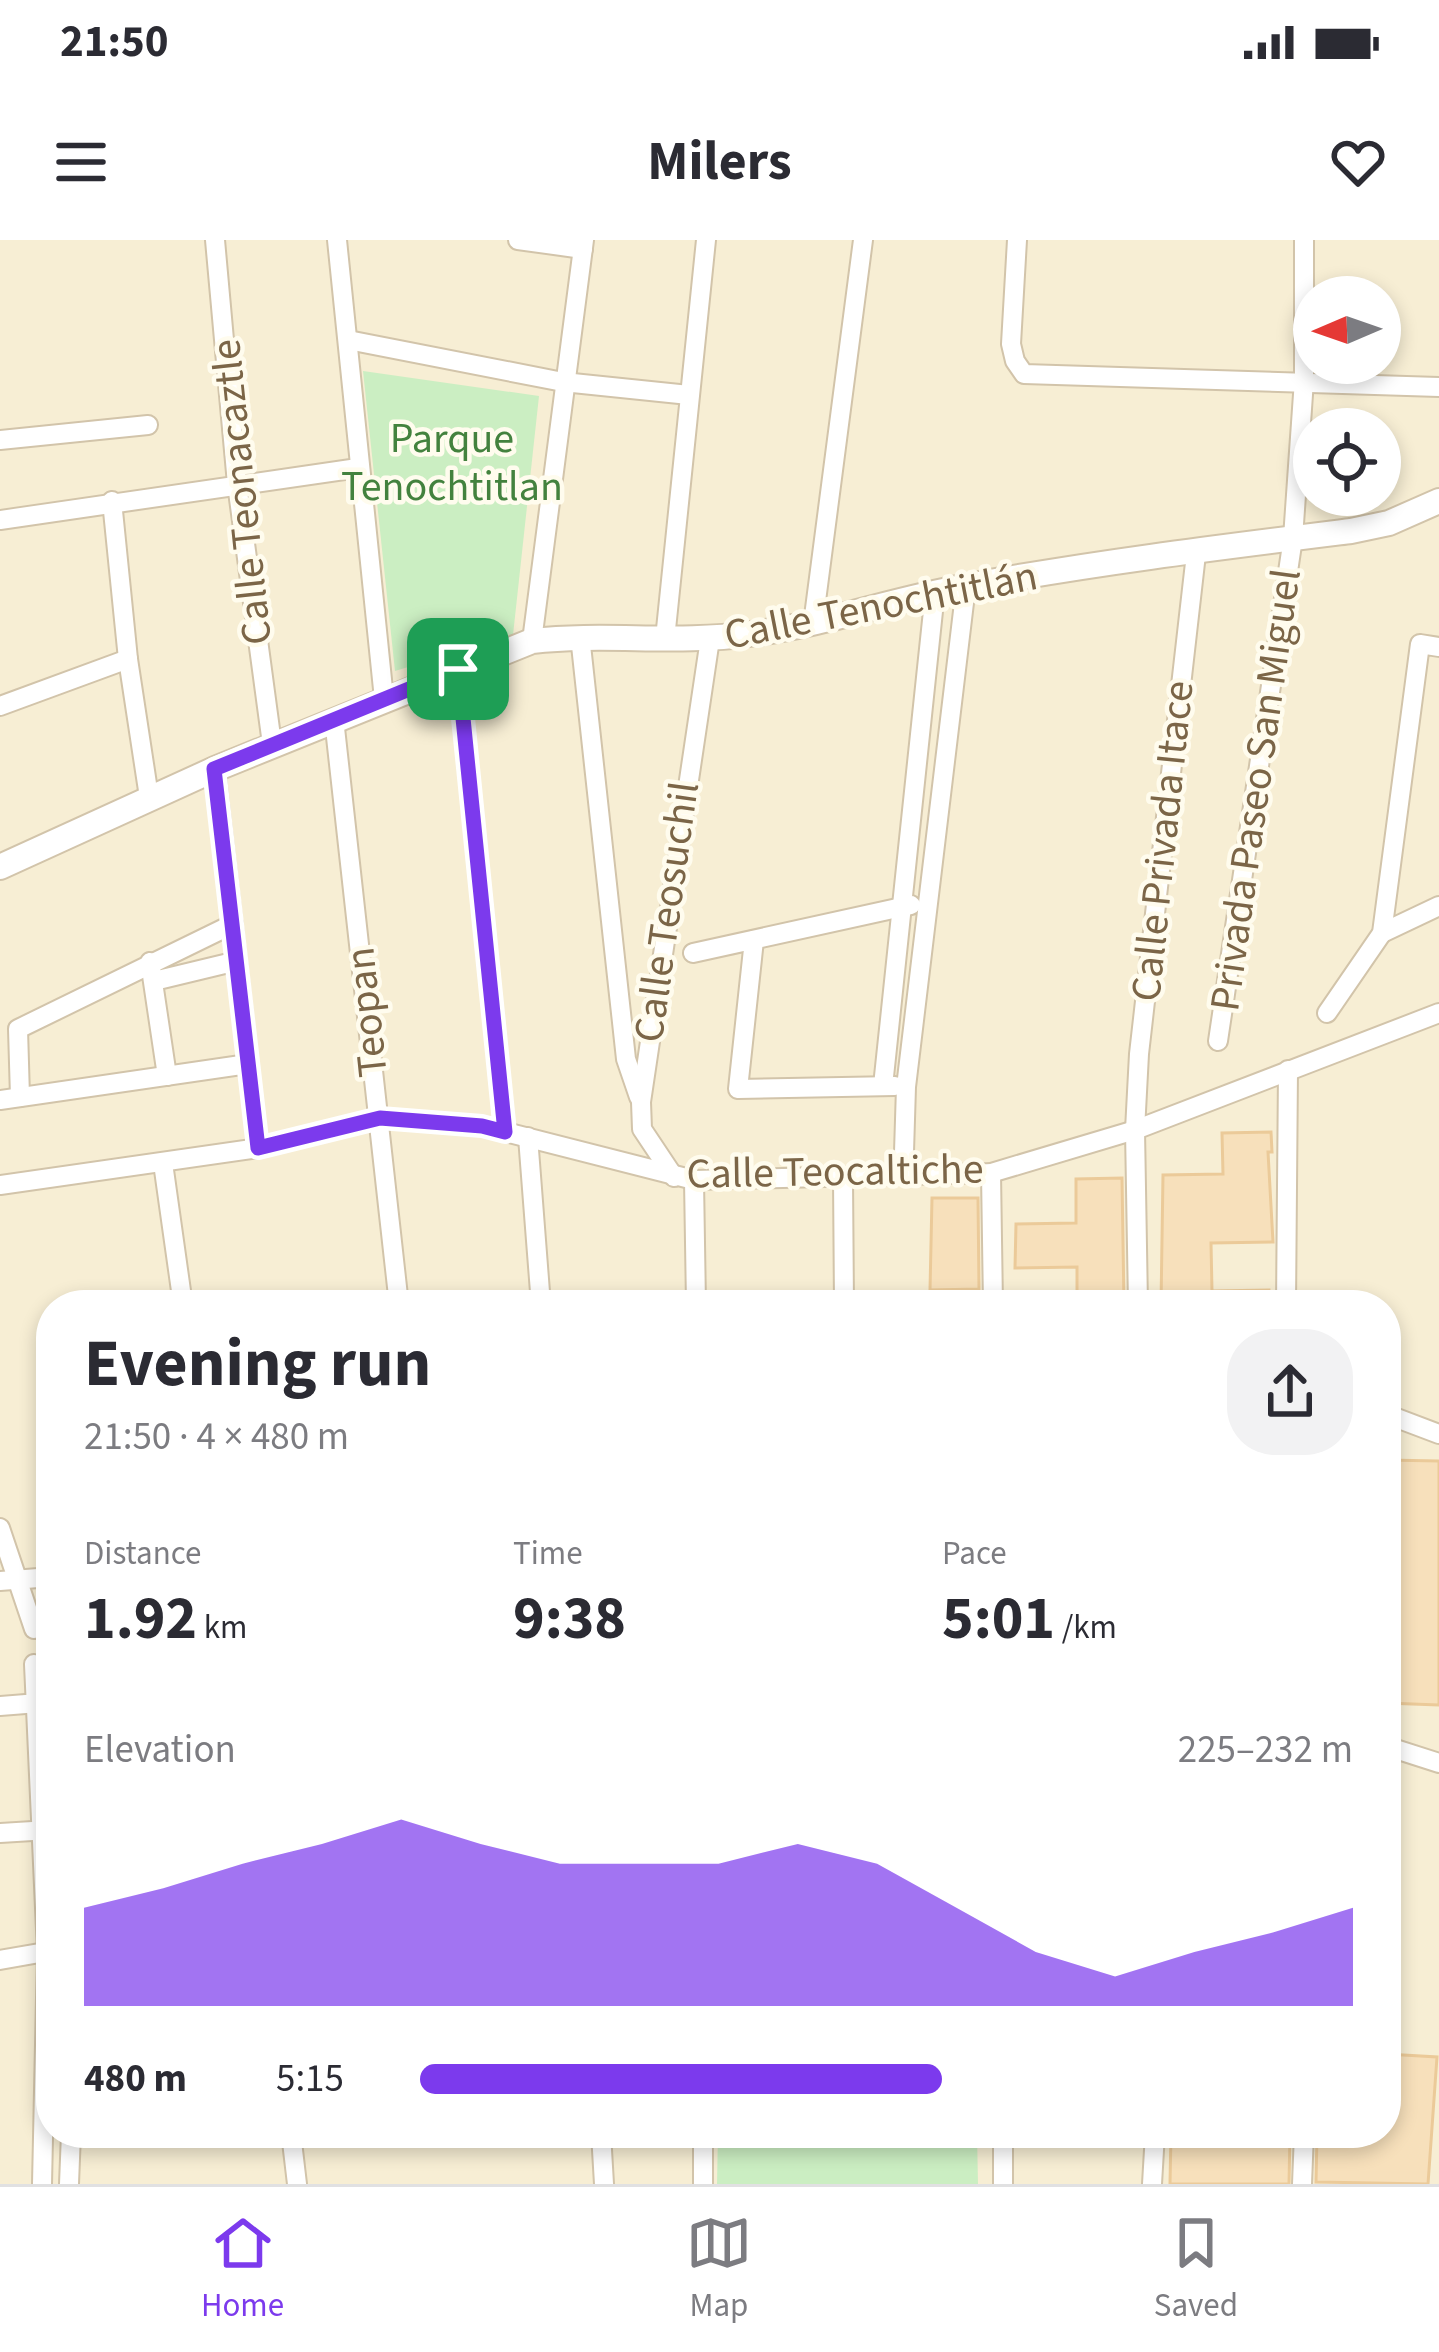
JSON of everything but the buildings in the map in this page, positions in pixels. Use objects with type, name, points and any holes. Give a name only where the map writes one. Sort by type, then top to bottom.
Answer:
[{"type":"street","name":"Calle Teonacaztle","points":[[215,240],[237,484],[272,744]]},
{"type":"street","points":[[337,240],[384,699]]},
{"type":"street","points":[[518,240],[583,244],[532,641]]},
{"type":"street","points":[[664,639],[706,240]]},
{"type":"street","points":[[813,624],[862,240]]},
{"type":"street","points":[[1017,240],[1011,344],[1024,374],[1293,380]]},
{"type":"street","name":"Privada Paseo San Miguel","points":[[1304,240],[1304,276]]},
{"type":"street","points":[[348,340],[563,382],[689,395]]},
{"type":"street","name":"Privada Paseo San Miguel","points":[[1218,1041],[1293,538],[1304,384]]},
{"type":"street","points":[[1381,384],[1439,387]]},
{"type":"street","points":[[0,440],[148,425]]},
{"type":"street","points":[[0,520],[358,468]]},
{"type":"street","points":[[112,501],[128,659],[149,796]]},
{"type":"street","name":"Calle Tenochtitlán","points":[[0,867],[149,796],[532,641],[580,636],[710,639],[813,624],[966,586],[1389,523],[1439,501]]},
{"type":"street","name":"Calle Privada Itace","points":[[1138,1290],[1139,1054],[1196,554]]},
{"type":"street","points":[[904,1152],[906,1087],[966,586]]},
{"type":"street","points":[[883,1086],[935,592]]},
{"type":"street","points":[[580,636],[626,1059],[640,1102]]},
{"type":"street","name":"Calle Teosuchil","points":[[684,1179],[642,1129],[640,1102],[710,639]]},
{"type":"street","points":[[1327,1013],[1382,933],[1430,645]]},
{"type":"street","points":[[928,654],[958,657]]},
{"type":"street","points":[[0,706],[128,659]]},
{"type":"street","points":[[458,669],[505,1132]]},
{"type":"street","name":"Teopan","points":[[334,718],[398,1290]]},
{"type":"street","points":[[214,769],[258,1148]]},
{"type":"street","points":[[693,953],[928,900]]},
{"type":"street","points":[[1382,933],[1439,906]]},
{"type":"street","points":[[232,924],[152,972],[18,1029],[10,1099],[248,1064]]},
{"type":"street","points":[[754,940],[738,1089],[906,1087]]},
{"type":"street","points":[[152,972],[237,961]]},
{"type":"street","points":[[152,972],[167,1076]]},
{"type":"street","name":"Calle Teocaltiche","points":[[0,1185],[258,1148],[380,1118],[482,1126],[684,1179],[991,1173],[1135,1130],[1439,1012]]},
{"type":"street","points":[[1286,1290],[1288,1070]]},
{"type":"street","points":[[528,1137],[540,1290]]},
{"type":"street","points":[[163,1163],[181,1290]]},
{"type":"street","points":[[991,1173],[993,1290]]},
{"type":"street","points":[[684,1179],[695,1290]]},
{"type":"street","points":[[843,1179],[844,1290]]},
{"type":"street","points":[[1401,1420],[1439,1434]]},
{"type":"street","points":[[0,1528],[8,1581],[34,1629]]},
{"type":"street","points":[[34,1664],[36,1673]]},
{"type":"street","points":[[0,1706],[36,1703]]},
{"type":"street","points":[[1401,1751],[1439,1763]]},
{"type":"street","points":[[0,1833],[36,1831]]},
{"type":"street","points":[[0,1960],[36,1953]]},
{"type":"street","points":[[42,2184],[44,2148]]},
{"type":"street","points":[[70,2148],[70,2184]]},
{"type":"street","points":[[293,2148],[297,2184]]},
{"type":"street","points":[[602,2148],[604,2184]]},
{"type":"street","points":[[704,2148],[704,2184]]},
{"type":"street","points":[[1003,2148],[1003,2184]]},
{"type":"street","points":[[1152,2184],[1154,2148]]},
{"type":"street","points":[[1301,2184],[1303,2148]]},
{"type":"shaded area","points":[[0,240],[1439,240],[1439,2184],[0,2184]]},
{"type":"green space","name":"Parque Tenochtitlan","points":[[363,371],[539,396],[513,635],[395,671]]},
{"type":"green space","points":[[718,2148],[977,2148],[978,2184],[717,2184]]},
{"type":"route","points":[[458,669],[505,1132],[380,1118],[258,1148],[214,769],[458,669]]}]
